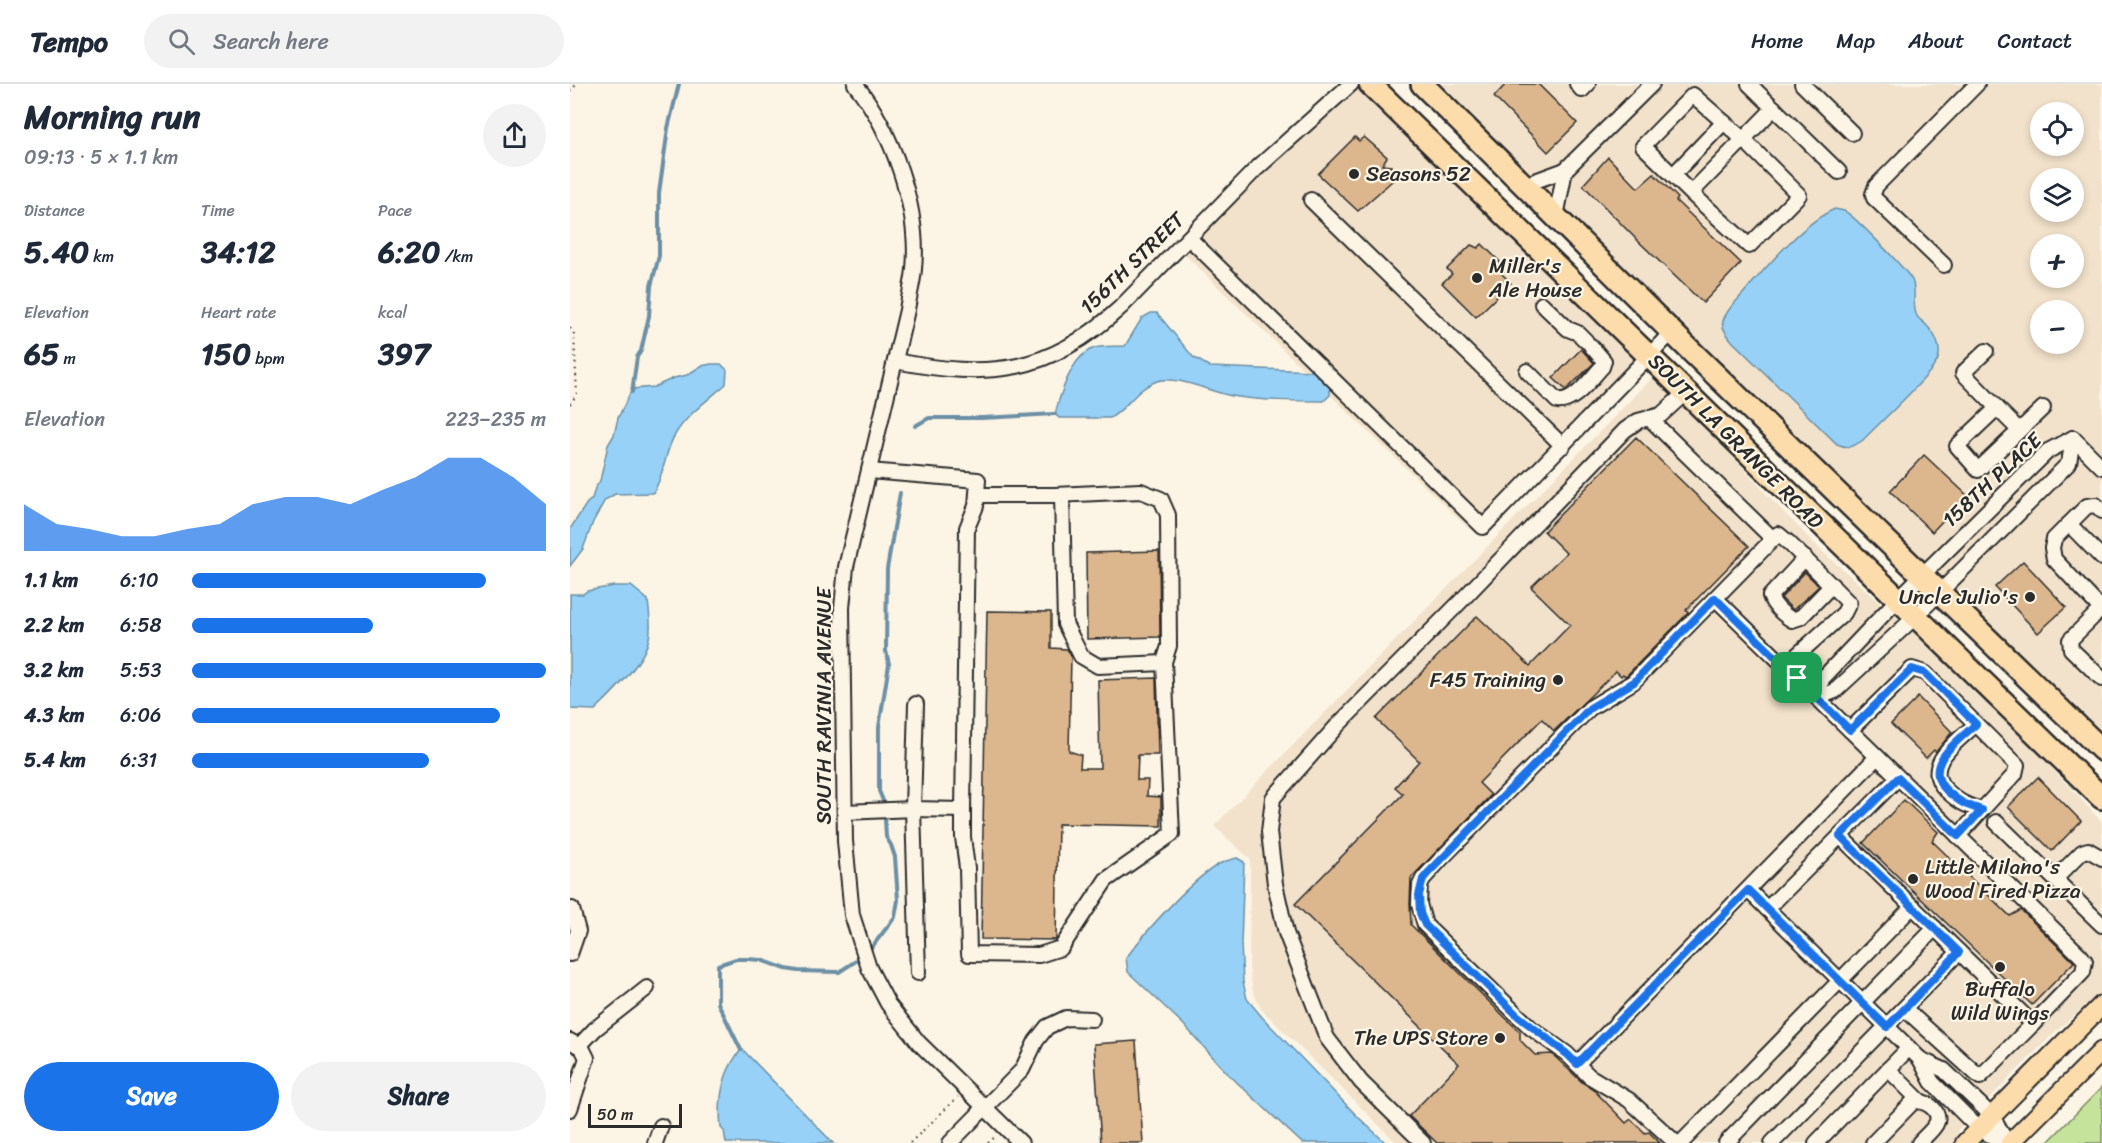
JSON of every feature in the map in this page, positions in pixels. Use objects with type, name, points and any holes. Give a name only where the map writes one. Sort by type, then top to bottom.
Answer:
[{"type":"highway","name":"SOUTH LA GRANGE ROAD","points":[[1370,84],[2102,798]]},
{"type":"highway","name":"SOUTH LA GRANGE ROAD","points":[[1422,84],[1672,332],[2102,750]]},
{"type":"main road","points":[[1965,1143],[2102,1005]]},
{"type":"main road","points":[[2007,1143],[2102,1051]]},
{"type":"street","name":"SOUTH RAVINIA AVENUE","points":[[855,84],[883,128],[896,159],[908,197],[914,267],[907,310],[846,567],[842,608],[845,841],[852,915],[869,968],[888,1004],[919,1043],[1021,1143]]},
{"type":"street","name":"156TH STREET","points":[[895,361],[976,371],[1023,365],[1079,342],[1101,326],[1255,170],[1352,84]]},
{"type":"street","points":[[1577,84],[1582,90],[1588,84]]},
{"type":"street","points":[[1524,185],[1565,170],[1652,84]]},
{"type":"street","points":[[1749,84],[1839,172]]},
{"type":"street","points":[[1802,84],[1852,133]]},
{"type":"street","points":[[1944,265],[1874,198],[1873,194],[1875,186],[1977,84]]},
{"type":"street","points":[[1693,94],[1744,140],[1799,195],[1749,246],[1643,146],[1693,94]]},
{"type":"street","points":[[1691,193],[1774,108]]},
{"type":"street","points":[[1673,175],[1724,122]]},
{"type":"street","points":[[1556,217],[1565,170]]},
{"type":"street","points":[[1311,200],[1563,446]]},
{"type":"street","points":[[1188,238],[1483,527],[1672,332]]},
{"type":"street","points":[[1527,371],[1557,401],[1563,402],[1570,399],[1602,367],[1604,361],[1603,357],[1578,333],[1568,329],[1542,304]]},
{"type":"street","points":[[1986,351],[1963,372],[2019,430]]},
{"type":"street","points":[[1422,1143],[1361,1082],[1327,1038],[1286,933],[1275,884],[1269,832],[1273,798],[1337,726],[1625,430],[1638,421],[1661,415],[1686,392]]},
{"type":"street","points":[[1997,408],[1957,446],[1978,470],[2043,408]]},
{"type":"street","points":[[1649,418],[1773,539]]},
{"type":"street","points":[[2073,438],[2102,467]]},
{"type":"street","name":"158TH PLACE","points":[[1817,698],[1822,679],[1897,600],[2048,451],[2073,438]]},
{"type":"street","name":"158TH PLACE","points":[[1817,698],[1835,691],[1915,617],[2069,463],[2073,438]]},
{"type":"street","points":[[869,471],[978,480],[976,506],[967,528],[963,837],[967,868],[969,954],[1040,955],[1061,948],[1106,879],[1172,834],[1164,663],[1169,646],[1168,515],[1161,500],[1141,491],[1062,495],[977,495]]},
{"type":"street","points":[[1062,495],[1065,624],[1081,656],[1098,666],[1164,663]]},
{"type":"street","points":[[2102,511],[2096,505],[2087,506],[2054,539],[2052,548],[2054,559],[2102,608],[2070,640],[2071,650],[2102,679]]},
{"type":"street","points":[[2069,524],[2102,558]]},
{"type":"street","points":[[1676,1143],[1629,1100],[1589,1076],[1567,1054],[1518,1016],[1425,925],[1419,904],[1420,885],[1428,873],[1590,708],[1634,682],[1778,534],[1849,603],[1844,613],[1785,666]]},
{"type":"street","points":[[1805,558],[1770,596],[1773,604],[1792,620],[1801,617],[1832,585]]},
{"type":"street","points":[[1715,598],[2085,961],[2083,972],[1980,1077],[1905,1009]]},
{"type":"street","points":[[1850,730],[1912,669],[1925,673],[2017,765],[2015,774],[1958,836]]},
{"type":"street","points":[[916,704],[913,809],[918,973]]},
{"type":"street","points":[[1976,724],[1941,759],[1937,772],[1939,782],[1962,804],[1982,810]]},
{"type":"street","points":[[1577,1064],[1877,757]]},
{"type":"street","points":[[1767,909],[1898,778]]},
{"type":"street","points":[[845,812],[913,809],[963,810]]},
{"type":"street","points":[[1996,822],[2102,925]]},
{"type":"street","points":[[1840,836],[2033,1024]]},
{"type":"street","points":[[2055,879],[2082,852],[2088,850],[2102,858]]},
{"type":"street","points":[[1748,890],[1920,1059],[1944,1070],[1986,1122],[2007,1143]]},
{"type":"street","points":[[1681,1143],[1913,906]]},
{"type":"street","points":[[570,954],[578,931],[572,909]]},
{"type":"street","points":[[1726,1143],[1935,928]]},
{"type":"street","points":[[1772,1143],[1959,952]]},
{"type":"street","points":[[570,1109],[587,1058],[582,1048],[574,1043],[647,988]]},
{"type":"street","points":[[950,1143],[1022,1070],[1036,1041],[1047,1028],[1066,1018],[1092,1020]]},
{"type":"street","points":[[1816,1143],[1909,1048]]},
{"type":"street","points":[[1888,1068],[1919,1100],[1931,1107],[1937,1119],[1936,1124],[1919,1143]]},
{"type":"street","points":[[1873,1143],[1912,1102],[1919,1100]]},
{"type":"street","points":[[655,1143],[661,1126]]},
{"type":"path","points":[[570,91],[577,84]]},
{"type":"path","points":[[570,328],[574,334],[577,394],[570,404]]},
{"type":"path","points":[[910,1143],[966,1089]]},
{"type":"shaded area","points":[[1426,84],[2102,84],[2102,745]]},
{"type":"shaded area","points":[[1361,87],[1642,355],[1469,529],[1184,254],[1262,173]]},
{"type":"shaded area","points":[[1655,375],[1821,550],[1930,647],[2026,740],[2102,822],[2102,992],[2055,1032],[1958,1130],[1953,1143],[1397,1143],[1261,1009],[1253,991],[1249,968],[1250,859],[1214,826]]},
{"type":"green space","points":[[2102,1087],[2102,1143],[2047,1143]]},
{"type":"water","points":[[1835,209],[1844,211],[1858,222],[1912,280],[1917,316],[1933,333],[1939,350],[1934,366],[1916,387],[1863,440],[1847,447],[1837,444],[1732,341],[1722,324],[1731,307],[1780,252],[1808,226]]},
{"type":"water","points":[[1151,313],[1157,313],[1193,357],[1210,367],[1314,371],[1330,381],[1330,395],[1324,401],[1255,399],[1223,394],[1184,382],[1165,380],[1143,388],[1110,418],[1059,418],[1055,414],[1060,397],[1078,360],[1092,349],[1125,346],[1142,318]]},
{"type":"water","points":[[721,364],[727,370],[726,384],[693,413],[676,433],[653,493],[615,494],[605,500],[593,522],[583,549],[570,566],[570,529],[592,499],[600,481],[608,445],[632,389],[654,387],[687,375],[701,366]]},
{"type":"water","points":[[614,586],[631,586],[648,600],[650,628],[646,647],[627,677],[595,710],[570,709],[570,594],[583,594],[587,591]]},
{"type":"water","points":[[1237,858],[1244,862],[1241,944],[1243,982],[1247,999],[1358,1117],[1386,1143],[1302,1143],[1228,1074],[1183,1024],[1128,972],[1126,958],[1170,907],[1208,872],[1221,863]]},
{"type":"water","points":[[741,1050],[833,1143],[726,1143],[724,1131],[721,1128],[721,1097],[729,1068]]},
{"type":"building","points":[[1506,84],[1538,84],[1577,123],[1548,152],[1494,97]]},
{"type":"building","name":"Seasons 52","points":[[1355,137],[1359,141],[1364,137],[1387,157],[1382,165],[1391,166],[1392,181],[1358,211],[1318,174]]},
{"type":"building","points":[[1608,157],[1638,188],[1654,174],[1678,198],[1676,201],[1741,263],[1703,303],[1583,185]]},
{"type":"building","name":"Miller's Ale House","points":[[1482,244],[1500,262],[1495,267],[1511,283],[1476,317],[1442,283],[1452,274],[1447,269],[1471,245],[1478,248]]},
{"type":"building","points":[[1581,349],[1594,363],[1566,390],[1553,378]]},
{"type":"building","points":[[1636,437],[1749,546],[1627,675],[1621,676],[1616,671],[1554,731],[1542,719],[1479,783],[1491,795],[1411,878],[1410,904],[1411,925],[1520,1032],[1520,1040],[1535,1055],[1552,1054],[1583,1083],[1592,1088],[1626,1123],[1631,1119],[1645,1133],[1649,1132],[1660,1143],[1437,1143],[1409,1116],[1459,1064],[1295,904],[1403,794],[1395,787],[1419,761],[1376,719],[1477,616],[1530,666],[1570,625],[1531,587],[1566,553],[1544,531]]},
{"type":"building","points":[[1924,455],[1967,495],[1932,532],[1890,491]]},
{"type":"building","points":[[1159,551],[1160,637],[1087,639],[1086,553]]},
{"type":"building","name":"Uncle Julio's","points":[[2023,561],[2066,607],[2038,633],[1995,587]]},
{"type":"building","points":[[1805,572],[1819,586],[1793,610],[1781,598]]},
{"type":"building","points":[[987,611],[1051,612],[1051,648],[1067,649],[1071,656],[1069,751],[1081,755],[1080,768],[1100,768],[1098,680],[1156,678],[1158,755],[1138,755],[1137,780],[1148,780],[1147,796],[1161,797],[1161,826],[1058,824],[1056,940],[981,939]]},
{"type":"building","points":[[1918,697],[1952,732],[1936,752],[1934,750],[1926,758],[1891,724]]},
{"type":"building","points":[[2038,777],[2081,821],[2052,851],[2008,807]]},
{"type":"building","points":[[1904,800],[1938,832],[1932,841],[2010,916],[2021,910],[2074,962],[2032,1005],[1863,843]]},
{"type":"building","points":[[1136,1041],[1143,1143],[1101,1143],[1094,1044]]},
{"type":"waterway","points":[[632,392],[637,357],[641,351],[649,316],[651,286],[659,256],[659,193],[668,128],[679,84]]},
{"type":"waterway","points":[[915,426],[929,418],[1055,414]]},
{"type":"waterway","points":[[884,803],[879,791],[879,727],[889,664],[886,651],[887,569],[900,493]]},
{"type":"waterway","points":[[868,952],[895,917],[898,900],[895,857],[886,837],[885,820]]},
{"type":"waterway","points":[[741,1050],[718,1003],[718,965],[736,959],[747,959],[761,960],[798,971],[839,972],[862,957]]},
{"type":"place","name":"Seasons 52","points":[[1354,174]]},
{"type":"place","name":"Miller's Ale House","points":[[1477,278]]},
{"type":"place","name":"Uncle Julio's","points":[[2030,597]]},
{"type":"place","name":"F45 Training","points":[[1558,680]]},
{"type":"place","name":"Little Milano's Wood Fired Pizza","points":[[1913,879]]},
{"type":"place","name":"Buffalo Wild Wings","points":[[2000,967]]},
{"type":"place","name":"The UPS Store","points":[[1500,1038]]},
{"type":"route","points":[[1715,598],[1797,678],[1850,730],[1912,669],[1925,673],[1976,724],[1941,759],[1937,772],[1939,782],[1962,804],[1982,810],[1958,836],[1898,778],[1840,836],[1959,952],[1887,1027],[1748,890],[1577,1064],[1531,1028],[1425,925],[1419,904],[1420,885],[1423,879],[1590,708],[1634,682],[1715,598]]}]
